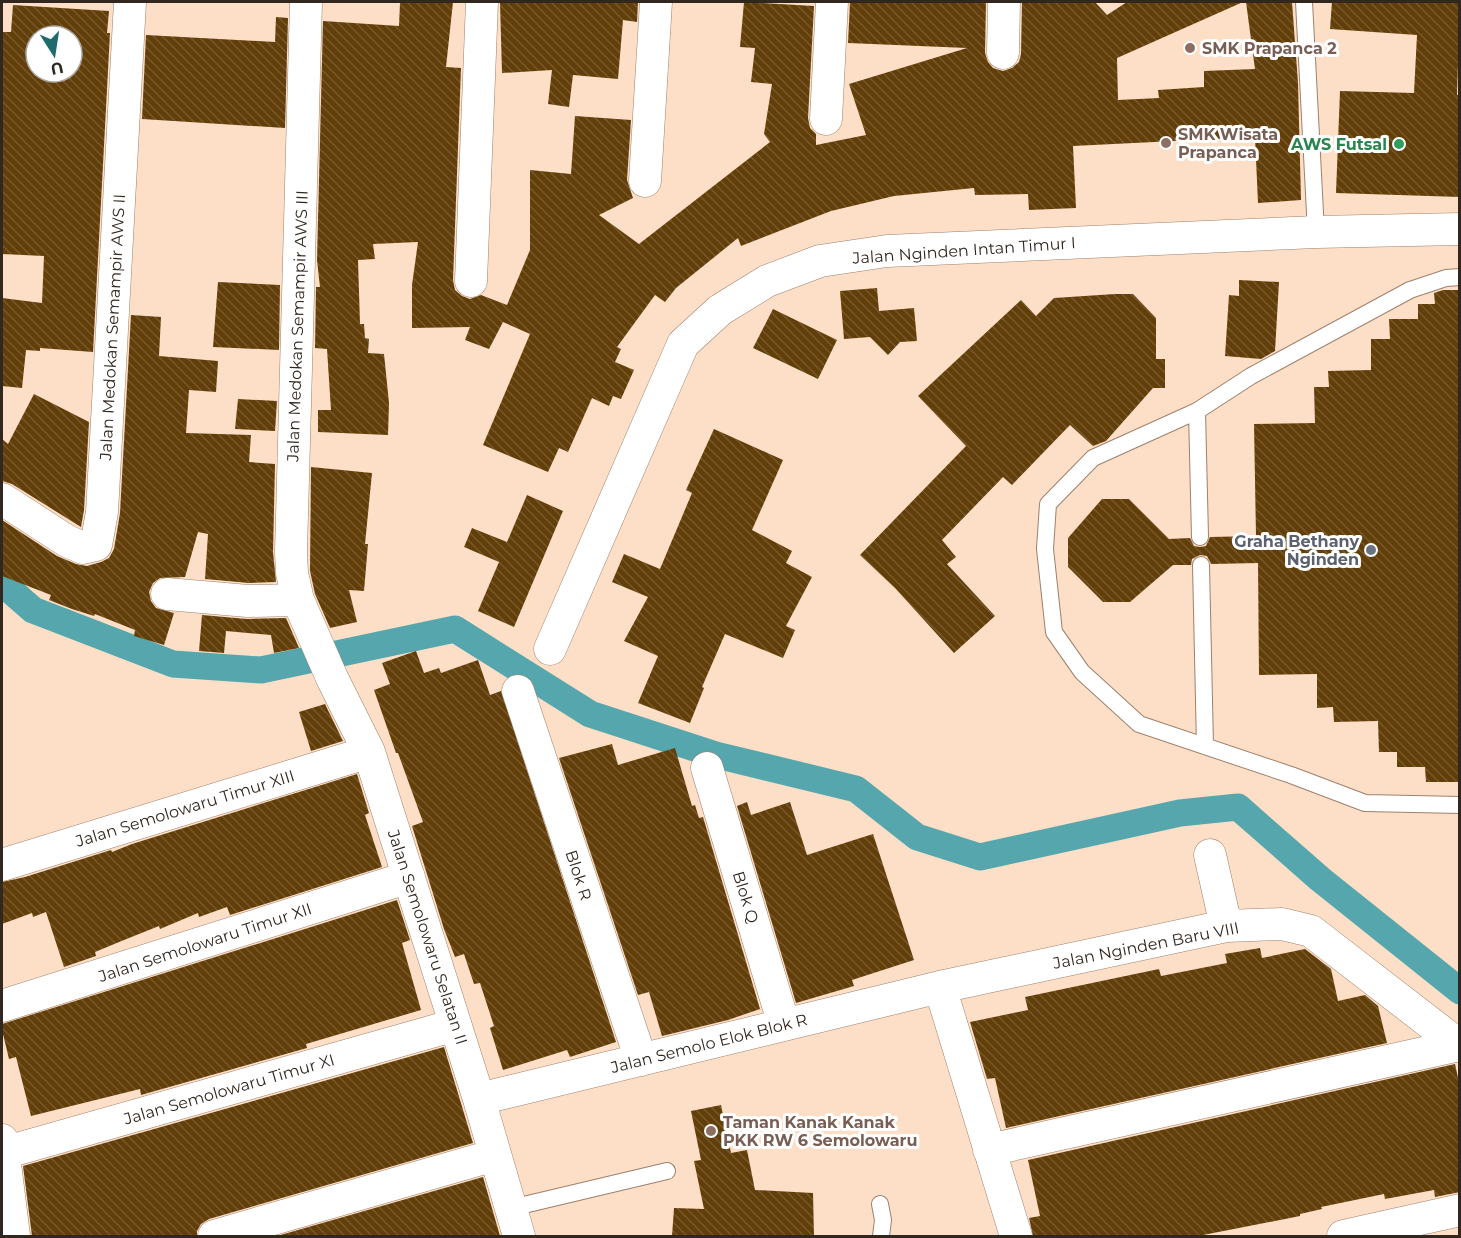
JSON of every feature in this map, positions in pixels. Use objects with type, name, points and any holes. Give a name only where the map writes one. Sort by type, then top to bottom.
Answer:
[{"type":"street","name":"Jalan Medokan Semampir AWS II","points":[[2,499],[67,541],[83,548],[96,545],[102,512],[130,2]]},
{"type":"street","name":"Jalan Medokan Semampir AWS III","points":[[306,2],[291,552],[292,573],[298,600],[318,645]]},
{"type":"street","points":[[471,281],[482,2]]},
{"type":"street","points":[[645,181],[656,2]]},
{"type":"street","points":[[826,118],[832,2]]},
{"type":"street","points":[[1003,53],[1004,2]]},
{"type":"street","name":"Jalan Nginden Intan Timur I","points":[[549,649],[683,344],[720,310],[767,281],[820,261],[887,251],[1316,232],[1460,229]]},
{"type":"street","points":[[167,594],[248,601],[298,600]]},
{"type":"street","name":"Jalan Semolowaru Selatan II","points":[[318,645],[369,752],[479,1099],[515,1222]]},
{"type":"street","name":"Blok R","points":[[518,691],[641,1060]]},
{"type":"street","name":"Jalan Semolowaru Timur XIII","points":[[2,865],[369,752]]},
{"type":"street","name":"Blok Q","points":[[707,768],[784,1025]]},
{"type":"street","points":[[1210,855],[1226,926]]},
{"type":"street","name":"Jalan Semolowaru Timur XII","points":[[2,1006],[409,877]]},
{"type":"street","name":"Jalan Nginden Baru VIII","points":[[940,987],[1226,926],[1282,924],[1311,931],[1459,1045]]},
{"type":"street","points":[[940,987],[1016,1236]]},
{"type":"street","name":"Jalan Semolo Elok Blok R","points":[[479,1099],[940,987]]},
{"type":"street","name":"Jalan Semolowaru Timur XI","points":[[2,1146],[455,1025]]},
{"type":"street","points":[[989,1150],[1459,1045]]},
{"type":"street","points":[[2,1146],[14,1236]]},
{"type":"street","points":[[214,1236],[495,1155]]},
{"type":"street","points":[[1342,1236],[1391,1232],[1460,1210]]},
{"type":"lane","points":[[1304,2],[1316,232]]},
{"type":"lane","points":[[1460,277],[1446,278],[1410,290],[1251,376],[1197,411],[1093,458],[1048,504],[1045,549],[1054,632],[1082,672],[1139,724],[1365,803],[1460,805]]},
{"type":"lane","points":[[1197,411],[1200,537]]},
{"type":"lane","points":[[1201,565],[1205,746]]},
{"type":"lane","points":[[515,1222],[667,1171]]},
{"type":"lane","points":[[880,1204],[883,1220],[881,1236]]},
{"type":"building","points":[[453,2],[446,67],[461,68],[453,280],[455,290],[470,299],[481,295],[507,305],[530,250],[530,170],[571,174],[575,116],[631,120],[627,180],[633,198],[599,215],[639,244],[770,142],[764,134],[772,84],[751,82],[755,48],[740,47],[744,2],[814,6],[808,118],[810,128],[816,134],[816,145],[866,135],[849,84],[967,48],[848,43],[850,2],[986,2],[985,53],[993,68],[1003,71],[1019,62],[1022,2],[1095,2],[1107,15],[1127,2],[1243,2],[1117,58],[1118,100],[1159,98],[1158,90],[1204,87],[1204,71],[1255,69],[1246,2],[1292,2],[1298,83],[1301,200],[1258,203],[1255,137],[1073,146],[1076,208],[1029,210],[1028,194],[975,195],[974,188],[894,196],[831,211],[741,246],[738,238],[676,288],[665,302],[655,295],[617,347],[621,349],[615,362],[634,370],[621,399],[613,396],[609,406],[592,398],[568,452],[559,448],[548,472],[483,445],[530,334],[503,322],[489,349],[465,340],[470,327],[412,328],[412,285],[418,242],[373,244],[375,259],[358,260],[360,324],[364,324],[365,338],[369,339],[368,353],[384,354],[389,403],[388,435],[318,432],[318,410],[331,410],[327,349],[315,348],[316,287],[320,287],[317,260],[323,21],[399,26],[400,3]]},
{"type":"building","points":[[500,2],[638,2],[637,22],[623,20],[618,79],[573,75],[569,107],[548,104],[552,70],[502,73]]},
{"type":"building","name":"AWS Futsal","points":[[1332,2],[1460,2],[1457,95],[1460,95],[1460,197],[1336,193],[1340,91],[1414,93],[1417,35],[1330,29]]},
{"type":"building","points":[[13,5],[109,11],[107,33],[110,33],[93,352],[40,348],[40,351],[26,350],[22,388],[2,386],[2,298],[42,303],[44,256],[2,254],[2,32],[11,32]]},
{"type":"building","points":[[276,17],[288,18],[285,128],[142,119],[146,35],[275,42]]},
{"type":"building","points":[[1239,280],[1279,282],[1275,351],[1261,359],[1225,356],[1229,295],[1239,296]]},
{"type":"building","points":[[218,282],[280,285],[279,350],[213,347]]},
{"type":"building","points":[[877,288],[879,311],[914,308],[917,341],[900,342],[888,355],[870,337],[844,339],[840,291]]},
{"type":"building","name":"Graha Bethany Nginden","points":[[1443,290],[1460,290],[1460,782],[1426,782],[1425,767],[1397,767],[1397,752],[1379,752],[1378,721],[1334,722],[1333,707],[1317,708],[1317,674],[1259,675],[1258,563],[1211,564],[1207,556],[1200,555],[1192,559],[1191,565],[1173,565],[1130,602],[1103,602],[1068,567],[1068,538],[1102,499],[1129,499],[1169,539],[1190,538],[1194,546],[1206,546],[1210,537],[1256,536],[1254,424],[1315,423],[1314,387],[1329,387],[1328,371],[1371,370],[1371,339],[1390,339],[1389,319],[1418,319],[1418,304],[1435,304],[1434,293]]},
{"type":"building","points":[[1133,294],[1156,318],[1156,359],[1165,359],[1165,388],[1153,388],[1106,441],[1093,446],[1070,425],[1012,485],[1003,477],[942,540],[956,557],[947,564],[995,616],[954,653],[895,588],[860,555],[966,446],[918,396],[1021,300],[1036,316],[1054,298]]},
{"type":"building","points":[[773,309],[837,340],[818,379],[753,348]]},
{"type":"building","points":[[131,315],[161,317],[159,356],[218,361],[216,392],[189,390],[186,433],[251,435],[249,462],[275,464],[273,552],[276,582],[249,583],[205,579],[208,534],[198,532],[185,577],[160,578],[153,583],[149,592],[156,608],[174,613],[164,645],[134,636],[135,630],[95,614],[94,616],[49,600],[51,595],[2,576],[2,520],[57,556],[76,564],[87,566],[101,562],[109,558],[114,549],[120,513]]},
{"type":"building","points":[[34,394],[89,422],[81,527],[12,484],[2,481],[2,439],[8,444]]},
{"type":"building","points":[[238,399],[277,401],[275,431],[235,429]]},
{"type":"building","points":[[714,429],[783,460],[752,530],[792,551],[786,563],[812,577],[786,626],[795,630],[783,658],[725,634],[702,687],[704,688],[690,723],[638,703],[658,656],[624,641],[648,597],[612,582],[624,554],[660,569],[692,493],[686,490]]},
{"type":"building","points":[[311,467],[372,473],[365,544],[368,544],[364,591],[349,590],[357,622],[330,628],[315,594],[310,571]]},
{"type":"building","points":[[527,495],[563,511],[514,627],[478,611],[499,562],[464,547],[472,528],[507,542]]},
{"type":"building","points":[[202,615],[247,619],[286,618],[299,648],[274,653],[271,635],[226,631],[224,653],[199,651]]},
{"type":"building","points":[[416,651],[424,673],[439,668],[441,673],[478,660],[490,695],[501,691],[616,1042],[570,1057],[567,1050],[503,1070],[490,1028],[494,1026],[480,983],[474,984],[464,954],[455,957],[444,929],[412,826],[423,822],[374,690],[390,684],[382,663]]},
{"type":"building","points":[[325,704],[343,741],[311,751],[299,712]]},
{"type":"building","points":[[612,744],[618,765],[675,748],[692,806],[695,805],[699,818],[703,817],[760,1009],[728,1020],[662,1036],[649,992],[638,995],[559,758]]},
{"type":"building","points":[[357,774],[369,813],[365,815],[382,867],[230,915],[227,907],[199,917],[198,913],[160,929],[159,926],[124,940],[95,952],[96,956],[64,967],[46,912],[33,917],[32,913],[2,924],[2,882],[111,850],[112,852]]},
{"type":"building","points":[[747,802],[751,815],[790,802],[807,855],[873,834],[914,960],[852,980],[854,986],[796,1003],[737,806]]},
{"type":"building","points":[[397,900],[410,940],[402,943],[421,1010],[306,1044],[307,1048],[141,1095],[140,1089],[31,1116],[16,1057],[9,1059],[2,1024]]},
{"type":"building","points":[[1260,948],[1262,958],[1305,949],[1331,969],[1338,1001],[1365,995],[1378,1006],[1387,1043],[1006,1128],[995,1078],[987,1079],[970,1022],[1028,1010],[1025,997],[1159,969],[1161,976],[1227,963],[1225,954]]},
{"type":"building","points":[[444,1047],[473,1143],[209,1219],[201,1224],[197,1236],[32,1236],[23,1166]]},
{"type":"building","points":[[1455,1064],[1460,1087],[1460,1192],[1435,1197],[1434,1190],[1385,1199],[1384,1194],[1321,1207],[1322,1209],[1300,1214],[1300,1216],[1198,1236],[1033,1236],[1029,1218],[1040,1216],[1028,1160]]},
{"type":"building","points":[[721,1105],[731,1153],[747,1150],[755,1190],[813,1193],[814,1236],[672,1236],[674,1208],[704,1209],[694,1161],[701,1160],[691,1111]]},
{"type":"building","points":[[483,1177],[500,1236],[277,1236]]},
{"type":"waterway","points":[[2,583],[33,610],[173,664],[261,670],[455,629],[590,714],[716,755],[856,789],[917,837],[980,857],[1180,813],[1238,807],[1320,879],[1460,991]]},
{"type":"place","name":"SMK Prapanca 2","points":[[1190,48]]},
{"type":"place","name":"SMK Wisata Prapanca","points":[[1166,143]]},
{"type":"place","name":"AWS Futsal","points":[[1399,144]]},
{"type":"place","name":"Graha Bethany Nginden","points":[[1371,550]]},
{"type":"place","name":"Taman Kanak Kanak PKK RW 6 Semolowaru","points":[[711,1131]]}]
